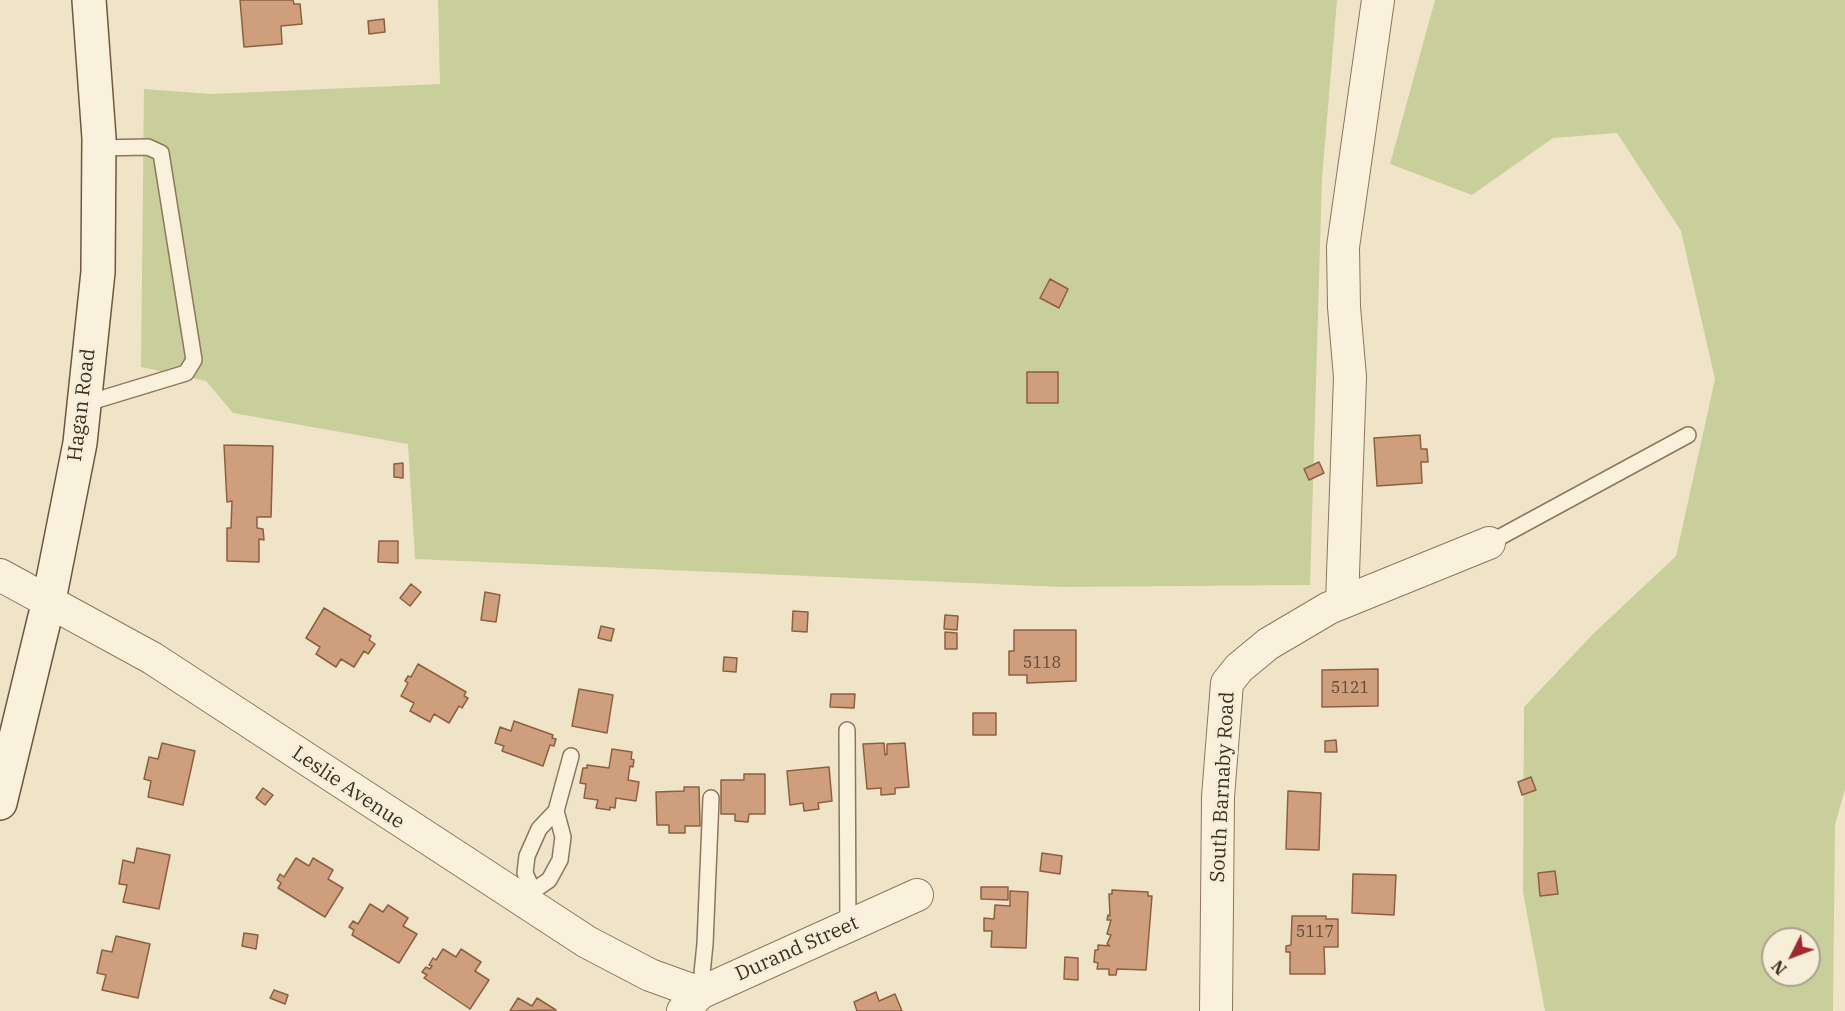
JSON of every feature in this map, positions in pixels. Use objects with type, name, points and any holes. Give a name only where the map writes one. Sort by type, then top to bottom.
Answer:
[{"type":"street","name":"Hagan Road","points":[[0,802],[49,600],[80,443],[98,272],[98,148],[89,0]]},
{"type":"street","points":[[1342,603],[1350,377],[1344,307],[1343,247],[1378,0]]},
{"type":"street","name":"South Barnaby Road","points":[[1216,1011],[1218,797],[1227,683],[1239,668],[1268,644],[1342,603],[1489,543]]},
{"type":"street","name":"Leslie Avenue","points":[[0,575],[152,658],[530,897],[587,942],[651,975],[691,1002]]},
{"type":"street","name":"Durand Street","points":[[691,1002],[917,895]]},
{"type":"lane","points":[[84,404],[186,373],[194,360],[161,153],[148,147],[98,148]]},
{"type":"lane","points":[[1489,543],[1688,435]]},
{"type":"lane","points":[[847,729],[848,926]]},
{"type":"lane","points":[[530,897],[525,873],[527,856],[539,829],[556,811],[571,756]]},
{"type":"lane","points":[[691,1002],[705,944],[711,798]]},
{"type":"lane","points":[[530,897],[549,880],[560,860],[563,837],[556,811]]},
{"type":"green space","points":[[438,0],[1337,0],[1322,178],[1310,585],[1062,587],[415,559],[408,444],[233,413],[206,381],[141,367],[144,89],[211,94],[440,84]]},
{"type":"green space","points":[[1435,0],[1845,0],[1845,789],[1835,825],[1833,1011],[1545,1011],[1523,892],[1524,707],[1593,634],[1676,556],[1715,379],[1681,231],[1617,133],[1553,138],[1472,195],[1390,164]]},
{"type":"building","points":[[240,0],[293,0],[294,4],[300,4],[302,24],[281,26],[282,44],[244,47]]},
{"type":"building","points":[[384,19],[385,32],[369,34],[368,21]]},
{"type":"building","points":[[1050,279],[1068,289],[1059,308],[1040,298]]},
{"type":"building","points":[[1027,372],[1058,372],[1058,403],[1027,403]]},
{"type":"building","points":[[1420,435],[1421,449],[1427,449],[1428,462],[1421,462],[1422,483],[1377,486],[1374,438]]},
{"type":"building","points":[[224,445],[273,446],[271,517],[257,517],[257,528],[263,529],[264,540],[259,539],[259,562],[227,561],[227,528],[231,528],[232,501],[227,502]]},
{"type":"building","points":[[1319,462],[1324,473],[1309,480],[1304,469]]},
{"type":"building","points":[[403,463],[403,478],[394,477],[394,464]]},
{"type":"building","points":[[379,541],[398,541],[398,563],[378,562]]},
{"type":"building","points":[[411,584],[421,592],[410,606],[400,598]]},
{"type":"building","points":[[485,592],[500,595],[496,622],[481,620]]},
{"type":"building","points":[[324,608],[371,636],[369,640],[375,644],[368,654],[364,651],[354,667],[341,659],[336,667],[316,654],[320,647],[306,638]]},
{"type":"building","points":[[793,611],[808,612],[807,632],[792,631]]},
{"type":"building","points":[[945,615],[958,616],[957,630],[944,629]]},
{"type":"building","points":[[601,626],[614,629],[611,641],[598,638]]},
{"type":"building","points":[[1014,630],[1076,630],[1076,681],[1027,683],[1027,675],[1009,675],[1009,651],[1014,651]]},
{"type":"building","points":[[945,632],[957,633],[957,649],[945,649]]},
{"type":"building","points":[[724,657],[737,658],[736,672],[723,671]]},
{"type":"building","points":[[418,664],[466,692],[464,696],[468,698],[462,708],[459,706],[449,723],[434,714],[430,722],[410,711],[414,703],[401,696],[408,683],[405,681],[408,676],[411,677]]},
{"type":"building","points":[[1378,669],[1378,706],[1322,707],[1322,670]]},
{"type":"building","points":[[579,689],[613,695],[607,733],[572,726]]},
{"type":"building","points":[[831,694],[855,694],[854,708],[830,707]]},
{"type":"building","points":[[973,713],[996,713],[996,735],[973,735]]},
{"type":"building","points":[[514,721],[553,735],[552,738],[556,739],[554,746],[550,745],[543,766],[502,751],[504,746],[495,743],[500,727],[511,731]]},
{"type":"building","points":[[1336,740],[1337,752],[1325,752],[1325,741]]},
{"type":"building","points":[[162,743],[195,751],[183,805],[148,797],[151,781],[144,779],[149,757],[158,759]]},
{"type":"building","points":[[884,743],[885,755],[887,744],[905,743],[909,787],[895,788],[895,794],[881,795],[881,788],[867,789],[863,744]]},
{"type":"building","points":[[612,749],[632,752],[633,767],[630,766],[628,780],[639,782],[636,801],[616,798],[615,808],[610,807],[610,810],[596,808],[598,800],[584,798],[586,784],[580,783],[583,768],[587,768],[587,765],[609,768]]},
{"type":"building","points":[[829,767],[832,801],[818,803],[819,809],[804,811],[803,803],[790,805],[787,771]]},
{"type":"building","points":[[744,774],[765,774],[765,814],[749,814],[748,822],[735,821],[735,814],[721,814],[721,780],[744,780]]},
{"type":"building","points":[[1531,777],[1536,790],[1522,795],[1518,782]]},
{"type":"building","points":[[684,787],[699,787],[700,826],[685,826],[685,833],[669,833],[669,825],[657,825],[656,792],[684,791]]},
{"type":"building","points":[[263,788],[273,795],[265,805],[256,798]]},
{"type":"building","points":[[1288,791],[1321,793],[1319,850],[1286,849]]},
{"type":"building","points":[[137,848],[170,855],[159,909],[123,902],[127,885],[119,884],[123,860],[134,863]]},
{"type":"building","points":[[1042,853],[1062,856],[1060,874],[1040,871]]},
{"type":"building","points":[[296,858],[309,866],[313,858],[333,870],[328,879],[343,888],[325,917],[278,888],[281,883],[277,880],[280,874],[284,877]]},
{"type":"building","points":[[1555,871],[1558,894],[1540,896],[1538,873]]},
{"type":"building","points":[[1353,874],[1396,875],[1394,915],[1352,913]]},
{"type":"building","points":[[981,887],[1008,887],[1008,900],[981,899]]},
{"type":"building","points":[[1112,890],[1148,892],[1148,896],[1152,896],[1146,970],[1117,969],[1116,975],[1109,975],[1109,969],[1097,969],[1098,963],[1094,962],[1098,945],[1110,946],[1107,944],[1111,935],[1107,934],[1111,920],[1107,920],[1108,915],[1110,916],[1109,894],[1112,894]]},
{"type":"building","points":[[1010,891],[1028,892],[1026,948],[991,947],[992,931],[984,931],[984,918],[994,919],[995,905],[1010,906]]},
{"type":"building","points":[[370,904],[383,912],[388,905],[408,918],[403,926],[417,934],[399,963],[352,935],[354,930],[349,927],[353,921],[358,924]]},
{"type":"building","points":[[1292,916],[1326,916],[1326,919],[1338,919],[1338,947],[1324,947],[1325,974],[1290,974],[1290,952],[1286,952],[1286,946],[1291,945]]},
{"type":"building","points":[[244,933],[258,935],[256,949],[242,946]]},
{"type":"building","points":[[116,936],[150,944],[138,998],[102,990],[106,975],[97,973],[102,950],[112,952]]},
{"type":"building","points":[[443,949],[456,957],[461,949],[481,962],[475,971],[489,980],[470,1009],[424,978],[427,975],[422,972],[426,967],[430,969],[432,966],[429,965],[433,958],[436,960]]},
{"type":"building","points":[[1065,957],[1078,958],[1078,980],[1064,979]]},
{"type":"building","points":[[274,990],[288,995],[285,1004],[270,998]]},
{"type":"building","points":[[876,992],[879,1001],[895,994],[902,1011],[857,1011],[854,1002]]},
{"type":"building","points":[[518,998],[532,1006],[537,998],[556,1010],[510,1011]]}]
